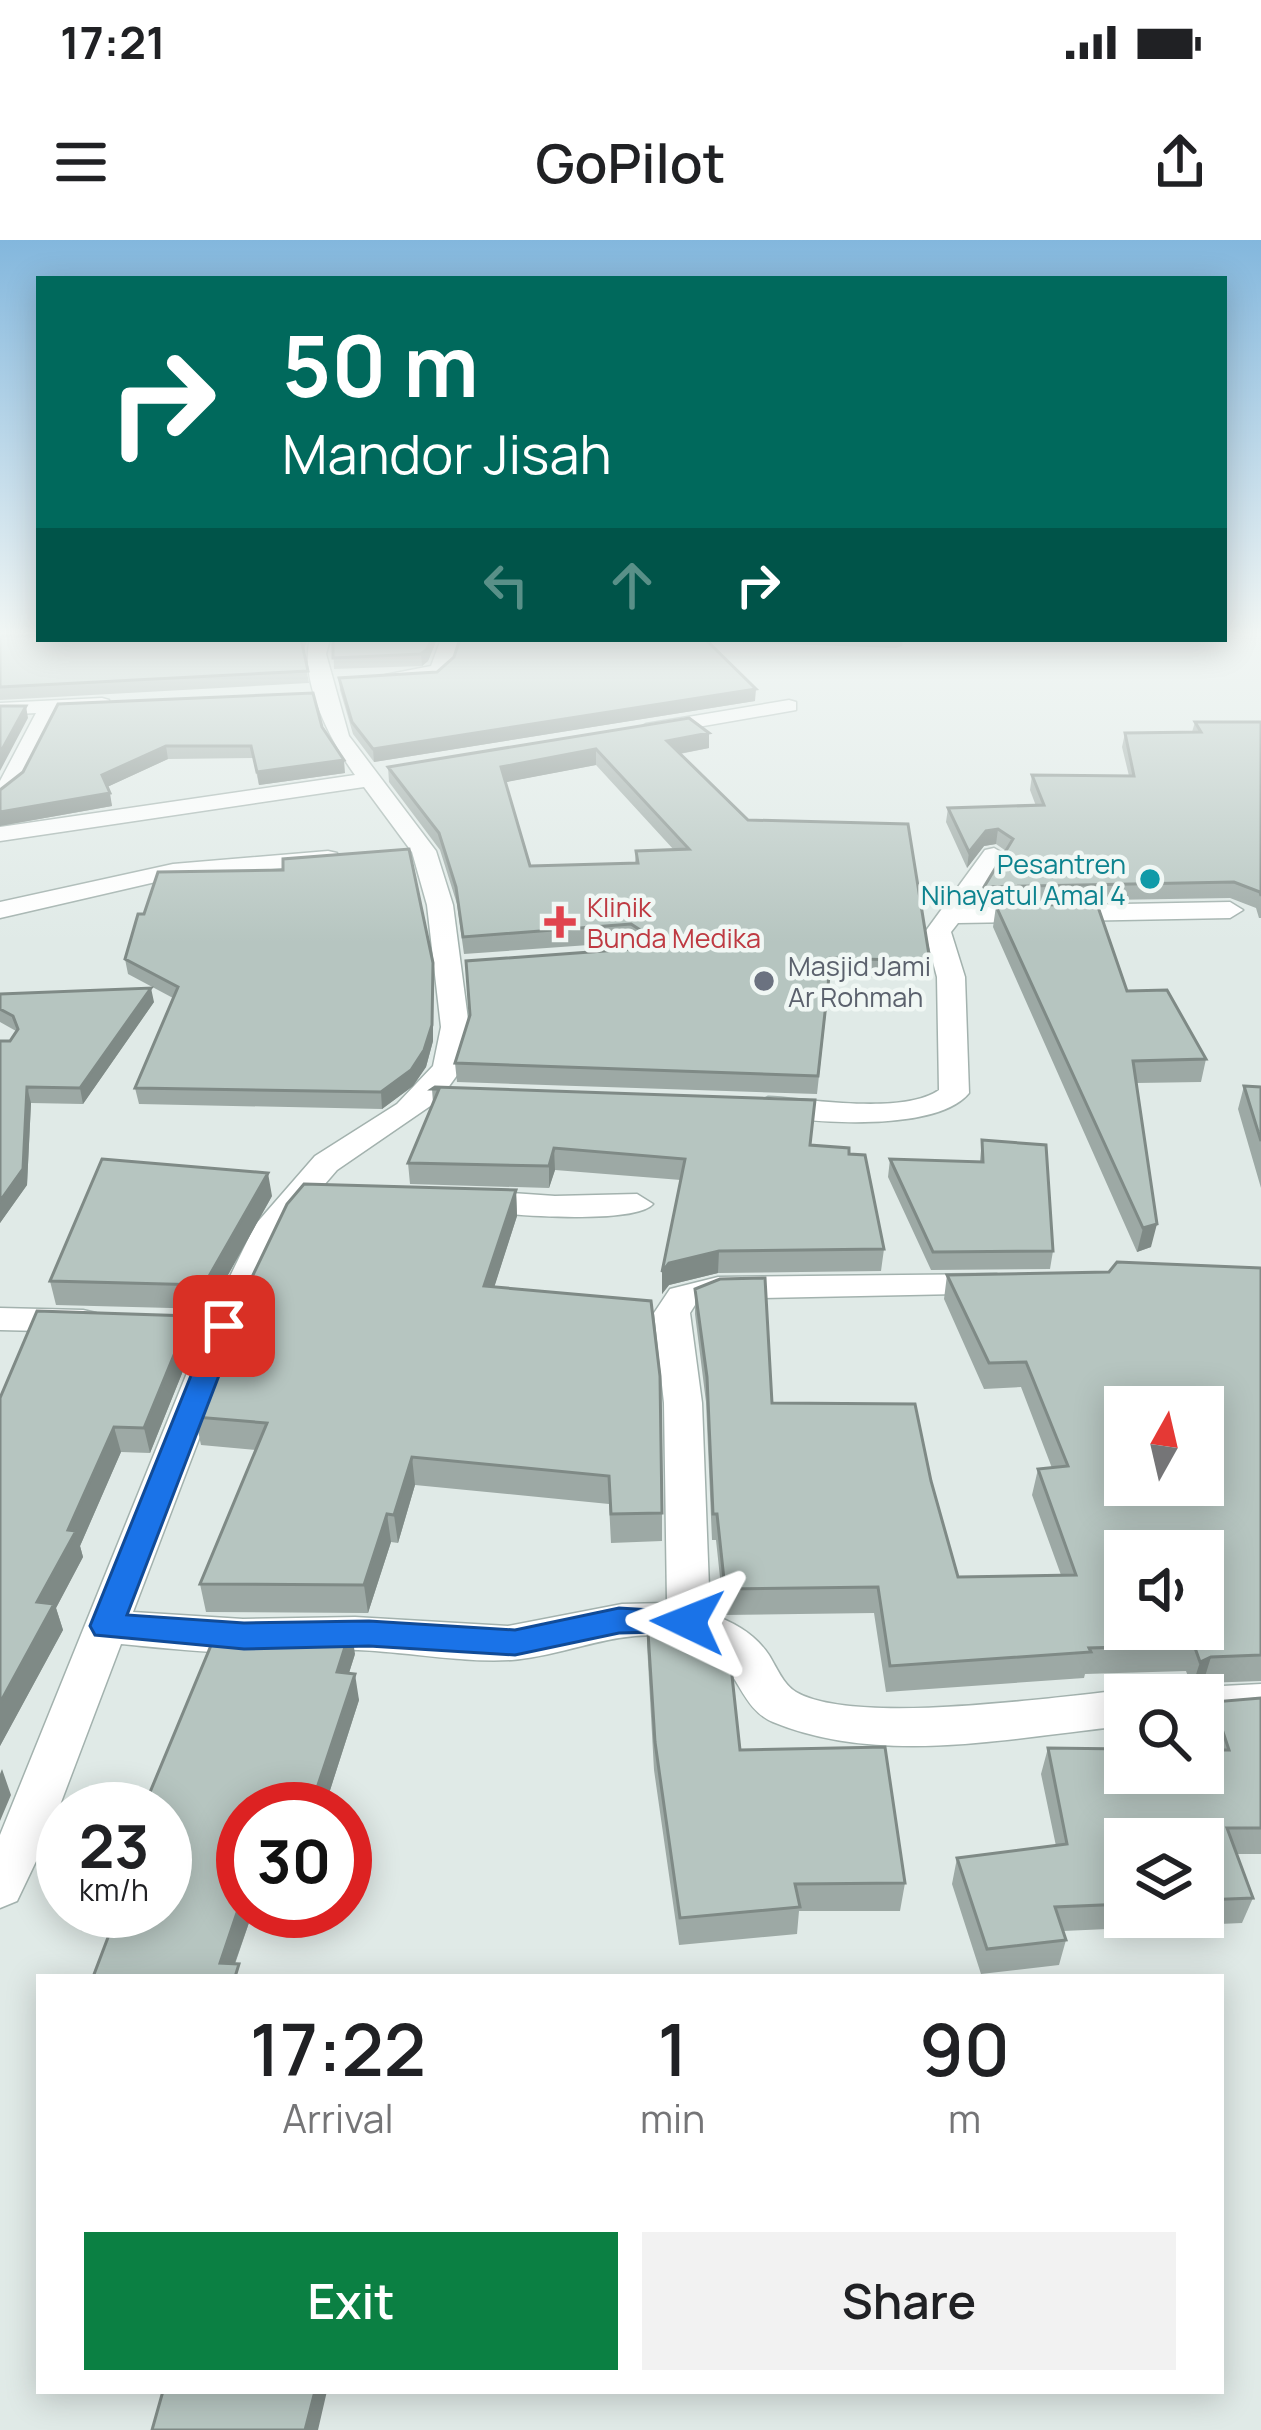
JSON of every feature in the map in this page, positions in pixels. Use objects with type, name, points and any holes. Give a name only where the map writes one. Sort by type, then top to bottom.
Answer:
[{"type":"street","points":[[0,793],[11,783],[34,738]]},
{"type":"street","points":[[0,1886],[224,1326],[272,1225],[326,1163],[428,1094],[448,1067],[460,967],[440,905],[373,776],[339,738]]},
{"type":"street","points":[[0,834],[373,776]]},
{"type":"street","points":[[0,910],[173,871],[357,856]]},
{"type":"street","points":[[727,1105],[910,1111],[946,1103],[954,1094],[951,977],[938,932],[994,856]]},
{"type":"street","points":[[947,915],[1230,910]]},
{"type":"street","points":[[428,1094],[474,1096]]},
{"type":"street","points":[[295,1196],[342,1196]]},
{"type":"street","points":[[437,1198],[555,1206],[637,1204]]},
{"type":"street","points":[[688,1622],[683,1402],[672,1313],[682,1297],[718,1288],[1021,1285]]},
{"type":"street","points":[[0,1318],[128,1322]]},
{"type":"street","points":[[187,1324],[224,1326]]},
{"type":"street","points":[[106,1626],[244,1636],[369,1634],[515,1642],[619,1620],[688,1622],[721,1637],[747,1657],[767,1693],[784,1708],[828,1718],[885,1724],[956,1722],[1104,1710]]},
{"type":"street","points":[[1224,1704],[1261,1702]]},
{"type":"building","points":[[40,738],[329,738],[344,760],[257,772],[251,746],[166,746],[102,775],[110,793],[0,812],[0,790],[23,772]]},
{"type":"building","points":[[365,738],[442,738],[373,749]]},
{"type":"building","points":[[565,738],[682,738],[667,741],[748,820],[908,824],[930,961],[831,958],[818,1076],[455,1063],[470,1015],[466,961],[631,949],[648,935],[631,924],[463,937],[456,887],[439,833],[388,767]],"holes":[[[596,749],[689,849],[636,851],[638,863],[530,866],[501,767]]]},
{"type":"building","points":[[1126,738],[1261,738],[1261,896],[1234,882],[984,887],[1013,839],[998,829],[986,831],[969,852],[948,808],[1044,805],[1032,775],[1134,776]]},
{"type":"building","points":[[409,849],[433,963],[432,1025],[411,1070],[381,1092],[135,1088],[178,987],[125,959],[138,914],[144,914],[158,872],[283,870],[283,859]]},
{"type":"building","points":[[1097,904],[1127,991],[1167,990],[1206,1059],[1133,1061],[1157,1224],[1143,1228],[996,906]]},
{"type":"building","points":[[151,988],[80,1088],[27,1087],[23,1169],[0,1201],[0,1041],[10,1041],[18,1029],[13,1016],[0,1009],[0,994]]},
{"type":"building","points":[[1244,1086],[1261,1087],[1261,1141]]},
{"type":"building","points":[[435,1087],[815,1100],[810,1145],[849,1148],[849,1154],[865,1155],[884,1249],[719,1251],[669,1263],[662,1272],[685,1159],[554,1148],[549,1166],[408,1163],[439,1089],[432,1089]]},
{"type":"building","points":[[982,1140],[1046,1145],[1053,1251],[933,1252],[890,1159],[983,1162]]},
{"type":"building","points":[[102,1159],[268,1173],[204,1285],[50,1281]]},
{"type":"building","points":[[304,1184],[516,1190],[484,1286],[651,1301],[660,1376],[662,1513],[611,1514],[609,1476],[412,1457],[364,1585],[200,1584],[267,1423],[195,1417],[241,1300],[287,1204]]},
{"type":"building","points":[[1117,1262],[1261,1268],[1261,1655],[1211,1657],[1200,1662],[1196,1650],[1224,1650],[1224,1530],[1104,1530],[1104,1648],[1089,1648],[1091,1652],[890,1666],[878,1587],[725,1589],[717,1514],[713,1514],[707,1377],[695,1289],[720,1279],[765,1278],[772,1403],[915,1404],[958,1577],[1076,1575],[1038,1469],[1068,1466],[1026,1362],[989,1363],[947,1275],[1109,1272]]},
{"type":"building","points":[[37,1311],[190,1316],[144,1428],[114,1427],[68,1530],[76,1531],[37,1602],[54,1604],[0,1703],[0,1398]]},
{"type":"building","points":[[647,1616],[689,1617],[707,1625],[729,1648],[740,1750],[885,1747],[905,1883],[795,1884],[800,1907],[680,1918],[655,1742]]},
{"type":"building","points":[[351,1628],[337,1672],[355,1674],[319,1782],[216,1782],[216,1938],[228,1938],[220,1963],[239,1964],[236,1974],[94,1974],[108,1938],[192,1938],[192,1782],[154,1782],[217,1631]]},
{"type":"building","points":[[1261,1698],[1261,1828],[1227,1828],[1253,1898],[1224,1899],[1224,1818],[1104,1818],[1104,1905],[1055,1907],[1066,1940],[987,1949],[957,1858],[1067,1844],[1048,1748],[1104,1749],[1104,1794],[1224,1794],[1224,1750],[1229,1750],[1224,1701]]},
{"type":"building","points":[[162,2394],[314,2394],[305,2430],[152,2430]]},
{"type":"place","name":"Pesantren Nihayatul Amal 4","points":[[1150,879]]},
{"type":"place","name":"Klinik Bunda Medika","points":[[560,922]]},
{"type":"place","name":"Masjid Jami Ar Rohmah","points":[[764,981]]},
{"type":"route","points":[[224,1326],[106,1626],[244,1636],[369,1634],[515,1642],[619,1620],[688,1622]]}]
